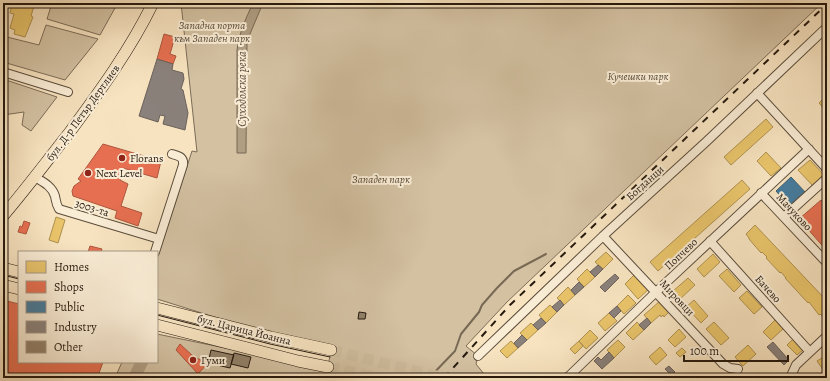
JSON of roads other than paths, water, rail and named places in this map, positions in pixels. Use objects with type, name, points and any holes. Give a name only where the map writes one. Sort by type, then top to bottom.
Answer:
[{"type":"main road","name":"бул. Д-р Петър Дертлиев","points":[[3,216],[35,177],[119,64],[136,36],[153,3]]},
{"type":"main road","points":[[4,268],[18,272]]},
{"type":"main road","points":[[3,285],[18,289]]},
{"type":"main road","name":"бул. Царица Йоанна","points":[[158,308],[271,337],[331,350]]},
{"type":"main road","name":"бул. Царица Йоанна","points":[[158,325],[285,358],[328,367]]},
{"type":"street","name":"Богданци","points":[[478,356],[603,236],[701,147],[827,27]]},
{"type":"street","points":[[3,72],[68,92]]},
{"type":"street","points":[[757,93],[827,169]]},
{"type":"street","name":"Попчево","points":[[569,376],[656,292],[809,149]]},
{"type":"street","points":[[155,251],[183,165],[182,157],[172,154]]},
{"type":"street","name":"3003-та","points":[[35,177],[51,187],[55,195],[56,204],[59,208],[159,239]]},
{"type":"street","points":[[784,217],[827,178]]},
{"type":"street","name":"Мачуково","points":[[761,193],[827,263]]},
{"type":"street","name":"Мировци","points":[[603,236],[723,364],[730,368],[738,369]]},
{"type":"street","name":"Бачево","points":[[710,241],[809,351]]},
{"type":"street","points":[[790,378],[796,365],[809,351],[827,336]]},
{"type":"water","points":[[253,3],[263,3],[247,41],[246,153],[237,153],[237,50],[245,20]]},
{"type":"waterway","points":[[429,378],[455,351],[461,334],[479,312],[482,305],[497,288],[514,271],[546,254]]},
{"type":"waterway","name":"Суходолска река","points":[[134,378],[142,363]]},
{"type":"tunnel","points":[[331,350],[444,378]]},
{"type":"tunnel","points":[[328,367],[378,378]]},
{"type":"tram line","points":[[3,275],[18,279]]},
{"type":"tram line","points":[[158,315],[270,344],[330,357]]},
{"type":"railway","points":[[444,378],[510,305],[827,4]]},
{"type":"place","name":"Florans","points":[[122,158]]},
{"type":"place","name":"Next Level","points":[[88,173]]},
{"type":"place","name":"Гуми","points":[[193,360]]},
{"type":"park label","name":"Западна порта към Западен парк","points":[[212,31]]},
{"type":"park label","name":"Кучешки парк","points":[[638,76]]},
{"type":"park label","name":"Западен парк","points":[[381,179]]}]
